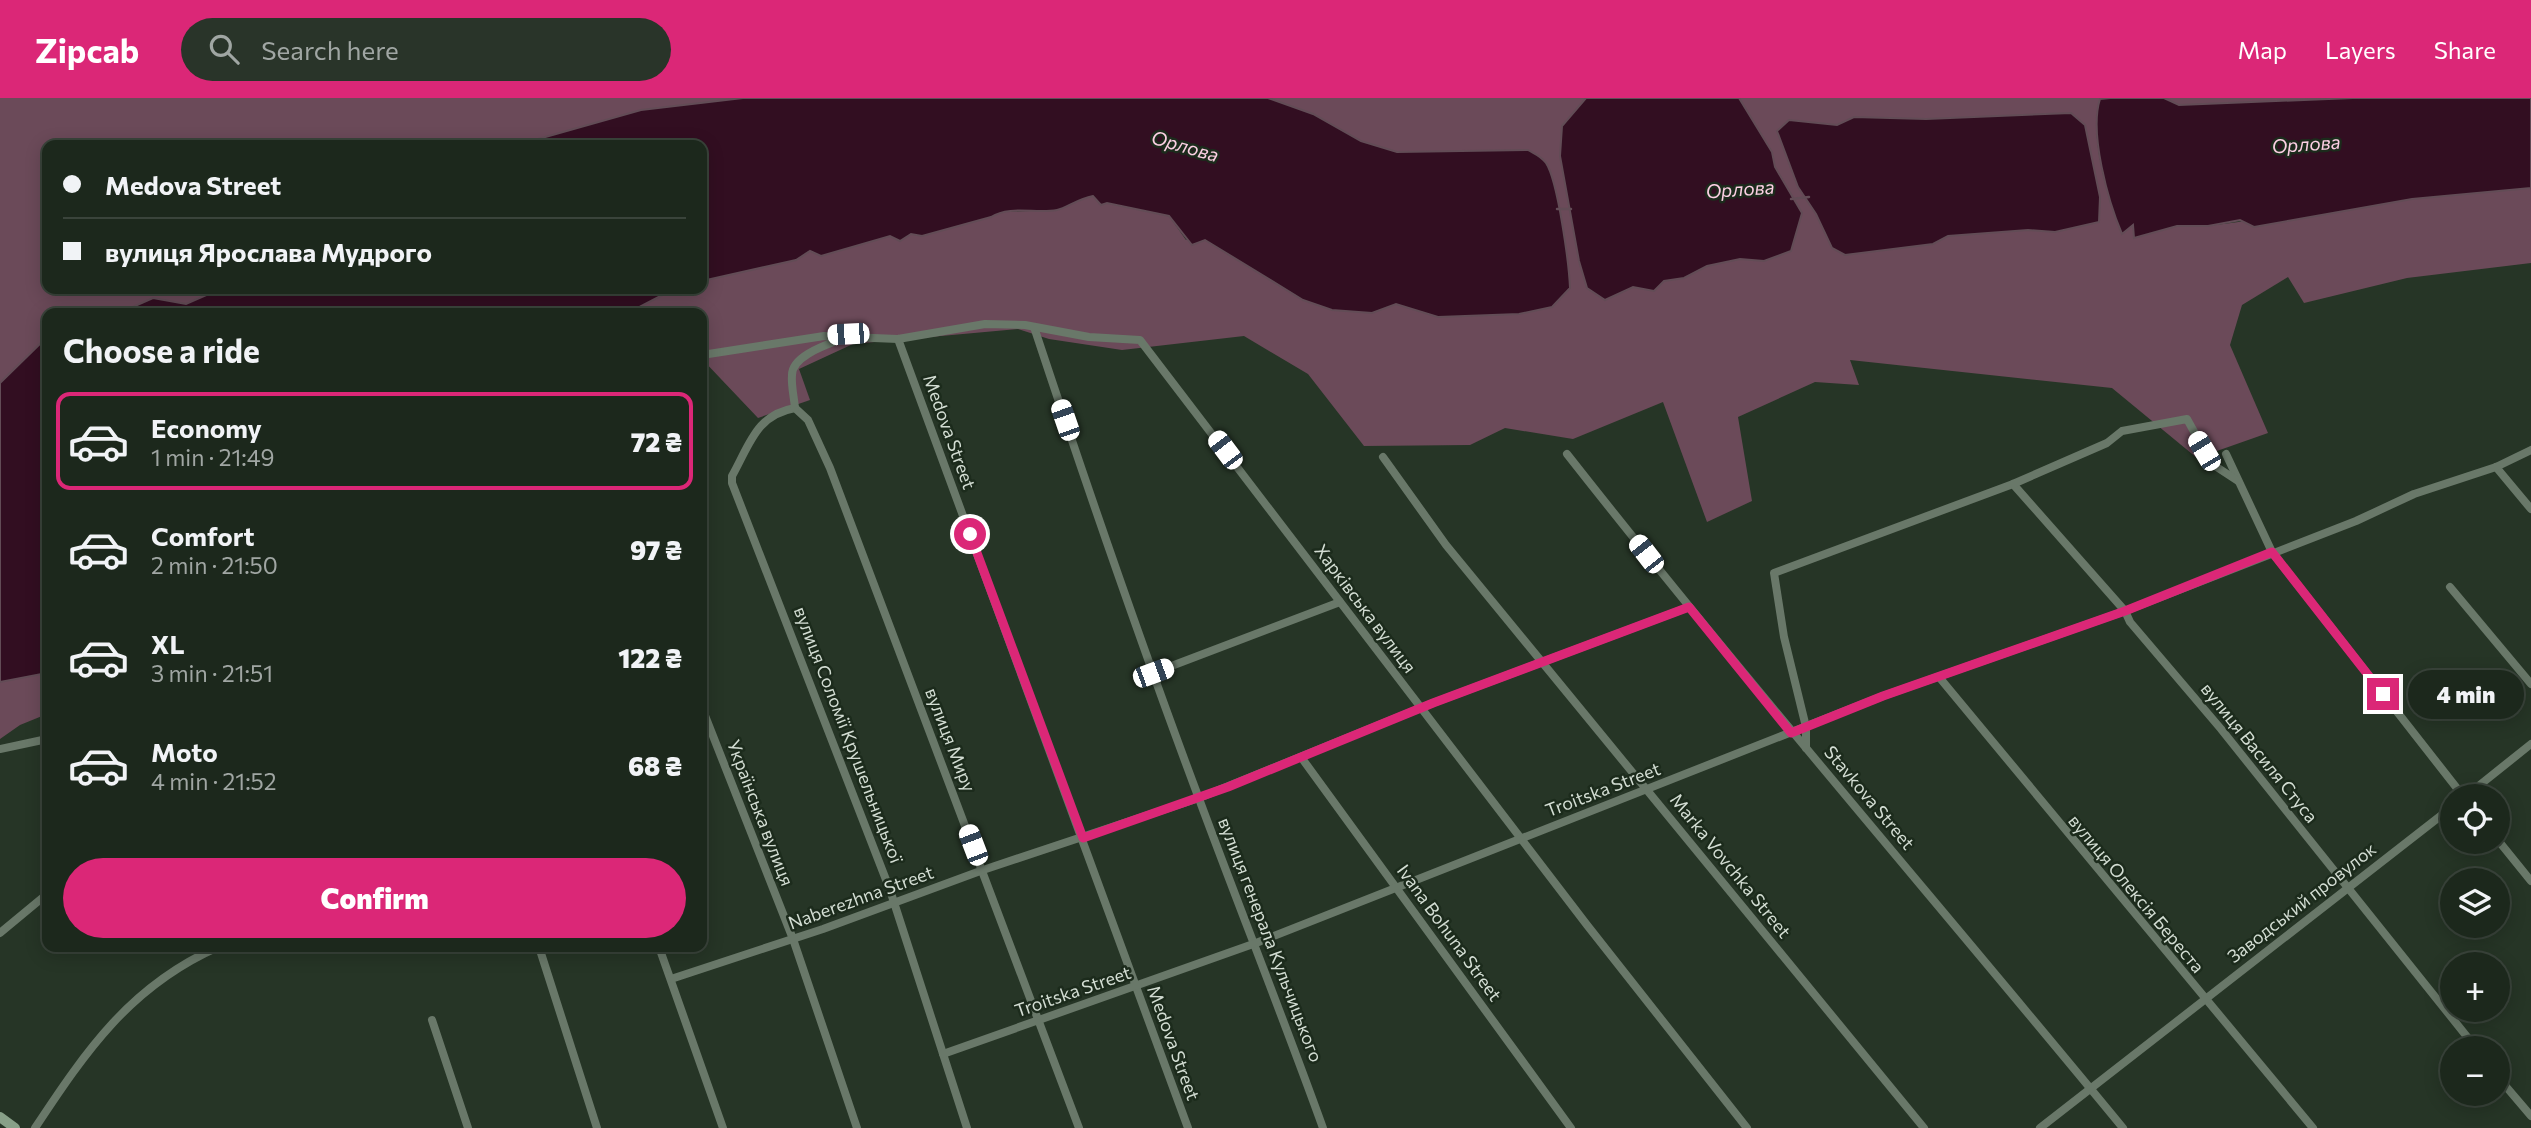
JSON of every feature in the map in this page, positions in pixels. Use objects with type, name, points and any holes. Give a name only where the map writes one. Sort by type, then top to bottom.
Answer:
[{"type":"street","points":[[707,354],[824,336],[853,335],[898,339],[985,324],[1034,327]]},
{"type":"street","name":"Харківська вулиця","points":[[1034,327],[1089,337],[1140,340],[1587,925],[1747,1128]]},
{"type":"street","name":"вулиця генерала Кульчицького","points":[[1034,327],[1153,673],[1323,1128]]},
{"type":"street","points":[[795,408],[791,372],[795,364],[815,351],[853,335]]},
{"type":"street","name":"Medova Street","points":[[898,339],[1188,1128]]},
{"type":"street","name":"вулиця Соломії Крушельницької","points":[[795,408],[772,414],[761,423],[732,476],[736,496],[794,636],[895,905],[967,1128]]},
{"type":"street","name":"вулиця Миру","points":[[795,408],[808,420],[831,468],[1041,1020],[1079,1128]]},
{"type":"street","points":[[1806,748],[1806,727],[1783,637],[1774,573],[2013,484],[2107,443],[2122,431],[2187,419],[2212,464],[2238,481]]},
{"type":"street","name":"Troitska Street","points":[[943,1054],[1256,943],[1806,727],[2125,611],[2356,521],[2414,494],[2496,467],[2531,450]]},
{"type":"street","name":"Stavkova Street","points":[[1567,454],[1791,733],[2123,1128]]},
{"type":"street","points":[[2225,454],[2272,552],[2455,784]]},
{"type":"street","name":"Marka Vovchka Street","points":[[1383,457],[1446,545],[1924,1128]]},
{"type":"street","points":[[2496,467],[2531,509]]},
{"type":"street","name":"вулиця Василя Стуса","points":[[2013,484],[2125,611],[2130,622],[2221,729],[2466,1036]]},
{"type":"street","points":[[2450,587],[2531,684]]},
{"type":"street","points":[[1153,673],[1340,602]]},
{"type":"street","name":"Naberezhna Street","points":[[671,979],[895,905],[983,870],[1199,798],[1421,708],[1689,607]]},
{"type":"street","name":"вулиця Олексія Береста","points":[[1939,677],[2313,1128]]},
{"type":"street","name":"Українська вулиця","points":[[707,721],[793,939],[856,1128]]},
{"type":"street","points":[[0,749],[42,740]]},
{"type":"street","points":[[2479,784],[2531,744]]},
{"type":"street","name":"Ivana Bohuna Street","points":[[1301,757],[1571,1128]]},
{"type":"street","name":"Заводський провулок","points":[[2040,1128],[2440,816]]},
{"type":"street","points":[[2509,854],[2531,881]]},
{"type":"street","points":[[0,933],[42,898]]},
{"type":"street","points":[[35,1128],[98,1036],[158,980],[188,960],[206,952]]},
{"type":"street","points":[[541,952],[597,1128]]},
{"type":"street","points":[[661,952],[723,1128]]},
{"type":"street","points":[[432,1020],[468,1128]]},
{"type":"street","points":[[2510,1091],[2531,1116]]},
{"type":"street","points":[[0,1117],[15,1128]]},
{"type":"shaded area","points":[[0,98],[743,98],[641,110],[535,140],[42,140],[42,294],[209,294],[186,304],[153,298],[130,308],[42,308],[42,342],[0,383]]},
{"type":"shaded area","points":[[1268,98],[1586,98],[1562,126],[1560,156],[1579,261],[1587,288],[1605,300],[1633,287],[1654,291],[1664,281],[1684,278],[1707,266],[1740,259],[1764,261],[1802,213],[1775,166],[1772,152],[1739,98],[2110,98],[2100,99],[2096,130],[2101,167],[2122,233],[2133,225],[2134,237],[2177,226],[2208,226],[2412,199],[2531,188],[2531,263],[2407,278],[2304,303],[2288,277],[2242,305],[2230,345],[2268,433],[2197,458],[2112,388],[1850,360],[1859,385],[1815,382],[1738,417],[1752,501],[1707,522],[1663,402],[1573,439],[1505,428],[1470,445],[1364,446],[1308,374],[1244,336],[1122,350],[1049,339],[1018,329],[853,344],[799,369],[810,400],[758,418],[707,364],[707,308],[638,308],[664,294],[707,294],[707,280],[796,260],[810,251],[821,256],[890,236],[991,217],[999,212],[1058,210],[1075,199],[1093,196],[1107,203],[1169,216],[1186,240],[1205,240],[1332,310],[1372,313],[1396,304],[1438,317],[1471,314],[1528,150],[1397,152],[1361,141],[1313,114]],"holes":[[[2071,113],[2085,125],[2100,197],[2055,232],[2028,230],[1948,236],[1933,244],[1832,248],[1816,214],[1798,187],[1777,131],[1789,120],[1837,125],[1854,117],[1926,119]]]},
{"type":"shaded area","points":[[2164,98],[2353,98],[2179,105]]},
{"type":"shaded area","points":[[42,674],[42,716],[20,725],[0,739],[0,682]]},
{"type":"water","points":[[743,98],[1268,98],[1313,114],[1361,141],[1397,152],[1528,150],[1538,155],[1546,163],[1555,187],[1570,288],[1552,307],[1519,314],[1438,317],[1396,304],[1372,313],[1332,310],[1303,300],[1205,240],[1192,245],[1169,216],[1107,203],[1101,205],[1093,196],[1057,210],[1006,211],[922,236],[911,234],[900,241],[890,236],[821,256],[810,251],[796,260],[707,280],[707,140],[535,140],[641,110]]},
{"type":"water","points":[[1586,98],[1739,98],[1772,152],[1775,167],[1802,213],[1791,251],[1764,261],[1740,259],[1707,266],[1684,278],[1664,281],[1654,291],[1633,287],[1605,300],[1587,288],[1579,261],[1560,156],[1562,126]]},
{"type":"water","points":[[2164,98],[2179,105],[2353,98],[2531,98],[2531,188],[2412,199],[2254,227],[2240,220],[2208,226],[2177,226],[2134,238],[2133,225],[2122,234],[2111,204],[2098,148],[2097,113],[2100,99]]},
{"type":"water","points":[[2071,113],[2085,125],[2100,197],[2099,222],[2055,232],[2028,230],[1948,236],[1933,244],[1845,255],[1832,248],[1816,214],[1798,187],[1777,131],[1789,120],[1837,125],[1854,117],[1926,119]]},
{"type":"water","points":[[209,294],[664,294],[638,308],[130,308],[153,298],[186,304]]},
{"type":"water","points":[[42,342],[42,674],[0,682],[0,383]]},
{"type":"waterway","name":"Орлова","points":[[1791,199],[1809,197]]},
{"type":"waterway","name":"Орлова","points":[[1557,209],[1571,209]]},
{"type":"route","points":[[970,534],[1083,838],[1228,787],[1433,703],[1689,607],[1791,733],[1883,696],[2125,611],[2272,552],[2383,694]]}]
